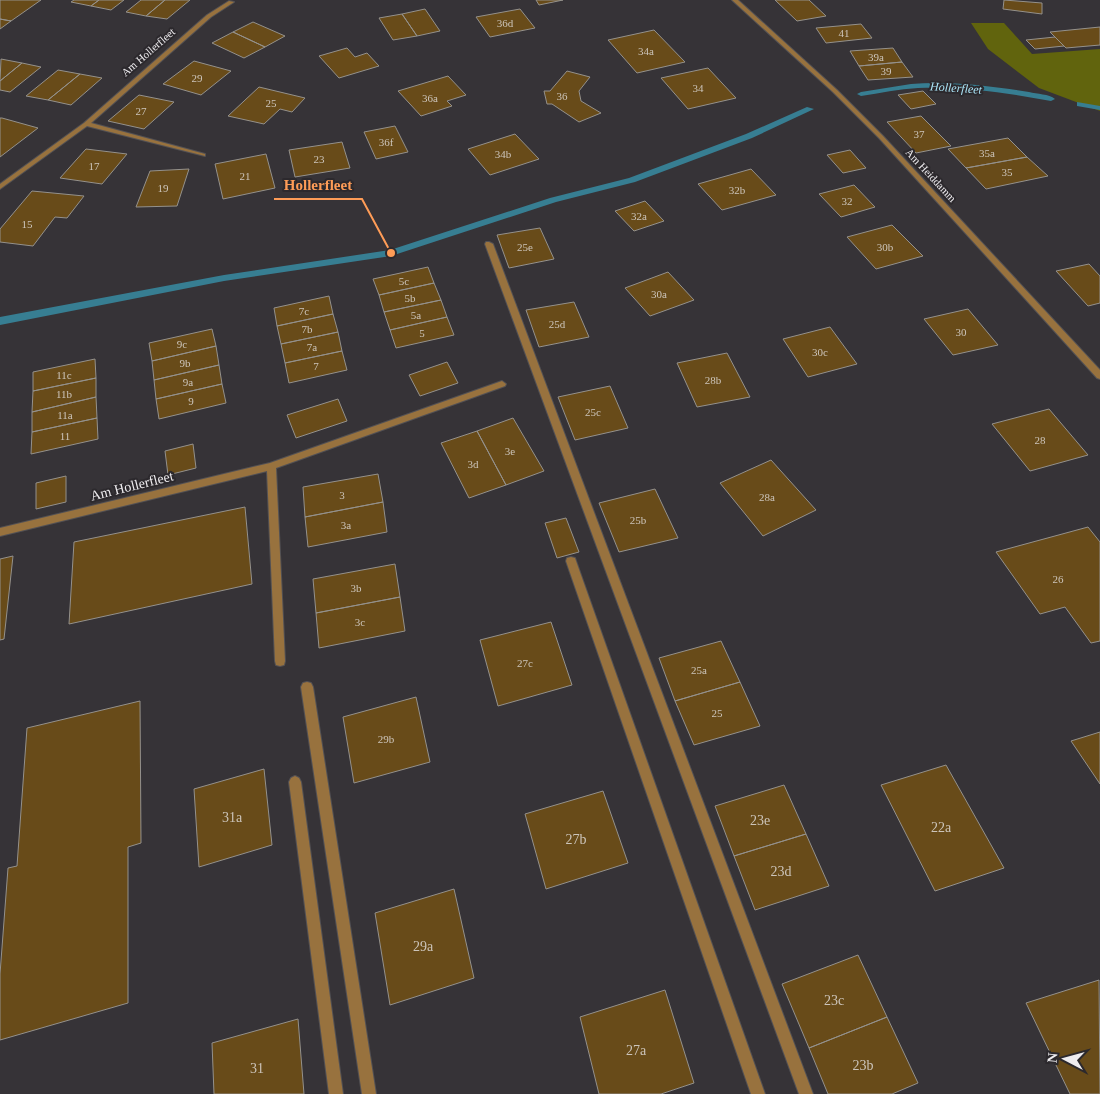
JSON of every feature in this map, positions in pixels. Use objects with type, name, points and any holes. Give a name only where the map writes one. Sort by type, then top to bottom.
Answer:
[{"type":"street","name":"Am Heiddamm","points":[[735,0],[835,91],[881,137],[1100,376]]},
{"type":"street","name":"Am Hollerfleet","points":[[0,187],[86,124],[203,21],[231,2]]},
{"type":"street","points":[[86,124],[203,154]]},
{"type":"street","points":[[489,244],[806,1094]]},
{"type":"street","name":"Am Hollerfleet","points":[[0,532],[271,466],[502,384]]},
{"type":"street","points":[[271,466],[280,661]]},
{"type":"street","points":[[571,561],[758,1094]]},
{"type":"street","points":[[307,687],[369,1094]]},
{"type":"street","points":[[295,782],[336,1094]]},
{"type":"shaded area","points":[[971,23],[1004,23],[1032,54],[1100,49],[1100,111],[1039,88],[988,49]]},
{"type":"building","points":[[0,0],[41,0],[11,21],[0,19]]},
{"type":"building","points":[[74,0],[99,0],[91,6],[71,2]]},
{"type":"building","points":[[99,0],[124,0],[111,10],[91,6]]},
{"type":"building","points":[[141,0],[165,0],[146,16],[126,12]]},
{"type":"building","points":[[165,0],[190,0],[167,19],[146,16]]},
{"type":"building","points":[[536,0],[563,0],[539,5]]},
{"type":"building","points":[[775,0],[809,0],[826,16],[797,21]]},
{"type":"building","points":[[1004,0],[1042,3],[1042,14],[1003,9]]},
{"type":"building","points":[[425,9],[440,31],[417,36],[402,14]]},
{"type":"building","points":[[520,9],[535,28],[490,37],[476,17]]},
{"type":"building","points":[[402,14],[417,36],[393,40],[379,18]]},
{"type":"building","points":[[0,19],[11,21],[0,29]]},
{"type":"building","points":[[253,22],[285,36],[265,47],[233,32]]},
{"type":"building","points":[[861,24],[872,38],[826,43],[816,28]]},
{"type":"building","points":[[1100,27],[1100,45],[1066,48],[1050,32]]},
{"type":"building","points":[[654,30],[685,62],[637,73],[608,40]]},
{"type":"building","points":[[233,32],[265,47],[244,58],[212,43]]},
{"type":"building","points":[[1055,37],[1064,46],[1035,49],[1026,40]]},
{"type":"building","points":[[347,48],[355,57],[367,53],[379,66],[339,78],[319,56]]},
{"type":"building","points":[[893,48],[902,62],[859,66],[850,51]]},
{"type":"building","points":[[1,59],[22,63],[0,81]]},
{"type":"building","points":[[194,61],[231,71],[201,95],[163,84]]},
{"type":"building","points":[[902,62],[913,77],[868,80],[859,66]]},
{"type":"building","points":[[22,63],[41,67],[10,92],[0,90],[0,81]]},
{"type":"building","points":[[708,68],[736,98],[688,109],[661,78]]},
{"type":"building","points":[[58,70],[80,74],[48,100],[26,96]]},
{"type":"building","points":[[567,71],[590,77],[579,91],[581,101],[601,113],[579,122],[552,104],[547,104],[544,91],[550,91]]},
{"type":"building","points":[[80,74],[102,78],[71,105],[48,100]]},
{"type":"building","points":[[448,76],[466,95],[447,101],[452,106],[421,116],[398,91]]},
{"type":"building","points":[[259,87],[305,98],[292,112],[280,109],[264,124],[228,116]]},
{"type":"building","points":[[923,91],[936,104],[911,109],[898,95]]},
{"type":"building","points":[[139,95],[174,102],[144,129],[108,121]]},
{"type":"building","points":[[921,116],[951,146],[916,153],[887,122]]},
{"type":"building","points":[[0,118],[2,118],[38,128],[0,157]]},
{"type":"building","points":[[395,126],[408,152],[376,159],[364,132]]},
{"type":"building","points":[[515,134],[539,159],[490,175],[468,149]]},
{"type":"building","points":[[1008,138],[1027,157],[966,168],[948,149]]},
{"type":"building","points":[[342,142],[350,168],[295,177],[289,150]]},
{"type":"building","points":[[86,149],[127,154],[102,184],[60,178]]},
{"type":"building","points":[[850,150],[866,168],[843,173],[827,155]]},
{"type":"building","points":[[266,154],[275,188],[223,199],[215,164]]},
{"type":"building","points":[[1027,157],[1048,176],[986,189],[966,168]]},
{"type":"building","points":[[189,169],[177,206],[136,207],[150,171]]},
{"type":"building","points":[[751,169],[776,195],[722,210],[698,184]]},
{"type":"building","points":[[854,185],[875,207],[841,217],[819,194]]},
{"type":"building","points":[[32,191],[84,196],[67,218],[55,217],[33,246],[0,242],[0,229]]},
{"type":"building","points":[[645,201],[664,221],[634,231],[615,211]]},
{"type":"building","points":[[892,225],[923,256],[876,269],[847,237]]},
{"type":"building","points":[[540,228],[554,259],[509,268],[497,235]]},
{"type":"building","points":[[1089,264],[1100,276],[1100,303],[1088,306],[1056,271]]},
{"type":"building","points":[[428,267],[434,283],[379,295],[373,279]]},
{"type":"building","points":[[668,272],[694,300],[650,316],[625,288]]},
{"type":"building","points":[[434,283],[441,300],[384,312],[379,295]]},
{"type":"building","points":[[329,296],[333,314],[277,326],[274,308]]},
{"type":"building","points":[[441,300],[447,317],[390,330],[384,312]]},
{"type":"building","points":[[574,302],[589,337],[539,347],[526,310]]},
{"type":"building","points":[[968,309],[998,345],[953,355],[924,319]]},
{"type":"building","points":[[333,314],[338,332],[281,344],[277,326]]},
{"type":"building","points":[[447,317],[454,335],[396,348],[390,330]]},
{"type":"building","points":[[830,327],[857,364],[808,377],[783,339]]},
{"type":"building","points":[[212,329],[216,346],[152,361],[149,343]]},
{"type":"building","points":[[338,332],[342,351],[285,363],[281,344]]},
{"type":"building","points":[[216,346],[219,365],[154,380],[152,361]]},
{"type":"building","points":[[342,351],[347,370],[289,383],[285,363]]},
{"type":"building","points":[[727,353],[750,397],[697,407],[677,363]]},
{"type":"building","points":[[95,359],[96,378],[33,391],[33,372]]},
{"type":"building","points":[[447,362],[458,383],[420,396],[409,375]]},
{"type":"building","points":[[219,365],[222,384],[156,399],[154,380]]},
{"type":"building","points":[[96,378],[96,397],[32,412],[33,391]]},
{"type":"building","points":[[222,384],[226,403],[159,419],[156,399]]},
{"type":"building","points":[[610,386],[628,428],[575,440],[558,397]]},
{"type":"building","points":[[96,397],[97,418],[32,432],[32,412]]},
{"type":"building","points":[[338,399],[347,421],[296,438],[287,415]]},
{"type":"building","points":[[1049,409],[1088,455],[1030,471],[992,424]]},
{"type":"building","points":[[97,418],[98,439],[31,454],[32,432]]},
{"type":"building","points":[[513,418],[544,471],[506,485],[477,431]]},
{"type":"building","points":[[477,431],[506,485],[469,498],[441,443]]},
{"type":"building","points":[[193,444],[196,468],[168,475],[165,451]]},
{"type":"building","points":[[771,460],[816,510],[763,536],[720,483]]},
{"type":"building","points":[[378,474],[383,502],[305,517],[303,487]]},
{"type":"building","points":[[66,476],[66,502],[36,509],[36,483]]},
{"type":"building","points":[[655,489],[678,538],[619,552],[599,503]]},
{"type":"building","points":[[383,502],[387,532],[308,547],[305,517]]},
{"type":"building","points":[[245,507],[252,584],[69,624],[74,542]]},
{"type":"building","points":[[566,518],[579,552],[557,558],[545,523]]},
{"type":"building","points":[[1088,527],[1100,542],[1100,641],[1091,643],[1065,607],[1040,614],[996,552]]},
{"type":"building","points":[[13,556],[4,639],[0,640],[0,559]]},
{"type":"building","points":[[395,564],[400,597],[316,613],[313,579]]},
{"type":"building","points":[[400,597],[405,631],[319,648],[316,613]]},
{"type":"building","points":[[551,622],[572,685],[498,706],[480,640]]},
{"type":"building","points":[[721,641],[740,682],[675,701],[659,658]]},
{"type":"building","points":[[740,682],[760,726],[694,745],[675,701]]},
{"type":"building","points":[[416,697],[430,762],[354,783],[343,717]]},
{"type":"building","points":[[140,701],[141,843],[128,847],[128,1003],[0,1040],[0,974],[8,868],[17,866],[27,728]]},
{"type":"building","points":[[1100,732],[1100,784],[1071,741]]},
{"type":"building","points":[[946,765],[1004,868],[935,891],[881,785]]},
{"type":"building","points":[[264,769],[272,845],[199,867],[194,789]]},
{"type":"building","points":[[784,785],[806,834],[734,856],[715,806]]},
{"type":"building","points":[[603,791],[628,863],[546,889],[525,814]]},
{"type":"building","points":[[806,834],[829,886],[755,910],[734,856]]},
{"type":"building","points":[[454,889],[474,978],[390,1005],[375,913]]},
{"type":"building","points":[[858,955],[887,1017],[809,1048],[782,984]]},
{"type":"building","points":[[1099,980],[1100,1094],[1070,1094],[1026,1003]]},
{"type":"building","points":[[665,990],[694,1083],[661,1094],[599,1094],[580,1017]]},
{"type":"building","points":[[887,1017],[918,1083],[892,1094],[828,1094],[809,1048]]},
{"type":"building","points":[[298,1019],[304,1094],[214,1094],[212,1043]]},
{"type":"waterway","name":"Hollerfleet","points":[[861,94],[897,88],[952,86],[1002,90],[1051,99]]},
{"type":"waterway","name":"Hollerfleet","points":[[1080,104],[1100,108]]},
{"type":"waterway","name":"Hollerfleet","points":[[0,321],[224,278],[391,253],[553,200],[632,180],[749,136],[810,109]]},
{"type":"place","name":"Hollerfleet","points":[[391,253]]}]
